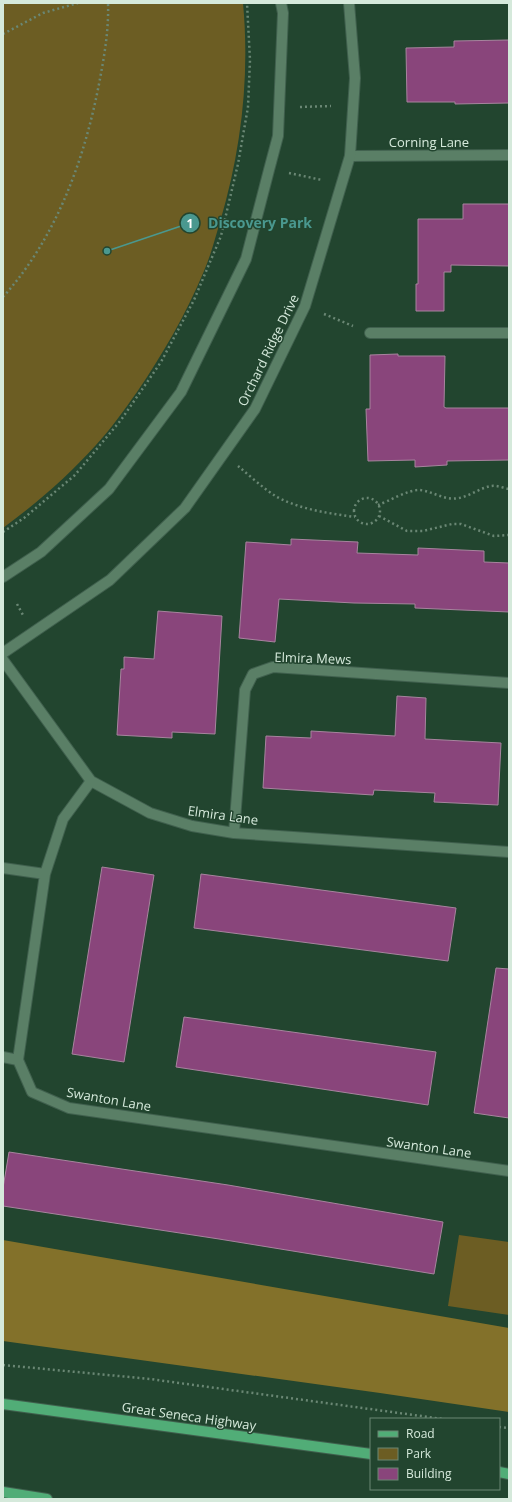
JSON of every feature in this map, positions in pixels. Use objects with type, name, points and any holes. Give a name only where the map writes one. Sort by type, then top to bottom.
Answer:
[{"type":"main road","name":"Great Seneca Highway","points":[[3,1404],[370,1454]]},
{"type":"main road","points":[[3,1492],[47,1499]]},
{"type":"street","points":[[3,577],[42,552],[109,489],[182,392],[246,259],[278,136],[283,13],[281,3]]},
{"type":"street","name":"Orchard Ridge Drive","points":[[3,653],[110,580],[185,508],[255,410],[305,306],[350,156],[355,78],[349,3]]},
{"type":"street","name":"Corning Lane","points":[[350,156],[509,155]]},
{"type":"street","points":[[370,333],[509,333]]},
{"type":"street","name":"Elmira Lane","points":[[3,660],[91,781],[150,813],[192,826],[234,832],[509,852]]},
{"type":"street","name":"Elmira Mews","points":[[234,832],[245,690],[253,674],[273,667],[509,683]]},
{"type":"street","points":[[3,1057],[18,1060],[46,874],[63,819],[91,781]]},
{"type":"street","points":[[3,868],[46,874]]},
{"type":"street","name":"Swanton Lane","points":[[18,1060],[32,1092],[69,1108],[509,1171]]},
{"type":"path","points":[[3,34],[43,13],[78,3]]},
{"type":"path","points":[[3,297],[17,282],[44,241],[76,172],[86,141],[103,66],[107,34],[108,3]]},
{"type":"path","points":[[3,532],[24,518],[75,475],[121,420],[161,362],[194,300],[221,236],[238,164],[248,107],[250,60],[247,3]]},
{"type":"path","points":[[299,107],[331,106]]},
{"type":"path","points":[[283,172],[323,180]]},
{"type":"path","points":[[305,306],[370,333]]},
{"type":"path","points":[[224,454],[276,496],[296,506],[324,513],[355,517],[362,524],[376,521],[380,510],[375,501],[370,499],[360,500],[356,503],[354,508],[355,517]]},
{"type":"path","points":[[378,505],[412,491],[419,490],[431,492],[451,499],[460,498],[490,486],[499,486],[509,489]]},
{"type":"path","points":[[379,516],[408,531],[423,531],[452,524],[461,524],[494,536],[509,535]]},
{"type":"path","points":[[17,604],[26,620]]},
{"type":"path","points":[[3,1365],[150,1379],[436,1418]]},
{"type":"green space","points":[[3,3],[243,3],[245,58],[242,114],[227,195],[213,246],[197,287],[182,318],[147,378],[102,439],[52,489],[3,528]]},
{"type":"green space","points":[[459,1235],[509,1242],[509,1315],[448,1306]]},
{"type":"shaded area","points":[[3,1240],[509,1328],[509,1412],[3,1341]]},
{"type":"building","points":[[509,40],[509,103],[455,104],[455,102],[407,102],[406,48],[454,47],[454,41]]},
{"type":"building","points":[[463,204],[509,204],[509,266],[451,265],[451,272],[444,272],[444,311],[416,311],[416,284],[418,284],[418,219],[463,219]]},
{"type":"building","points":[[398,354],[398,356],[445,356],[444,407],[446,408],[509,408],[509,460],[447,461],[447,465],[415,467],[415,460],[368,461],[366,409],[370,409],[370,355]]},
{"type":"building","points":[[291,539],[358,542],[357,553],[418,555],[418,548],[484,551],[484,562],[509,563],[509,612],[415,608],[415,604],[354,603],[279,599],[275,642],[239,638],[246,542],[291,545]]},
{"type":"building","points":[[158,611],[222,616],[215,734],[172,732],[172,738],[117,735],[121,669],[124,669],[124,657],[154,659]]},
{"type":"building","points":[[397,696],[426,698],[425,739],[501,743],[498,805],[434,802],[435,793],[374,790],[373,795],[263,788],[266,736],[311,738],[311,731],[395,736]]},
{"type":"building","points":[[102,867],[154,875],[124,1062],[72,1054]]},
{"type":"building","points":[[201,874],[456,908],[448,961],[194,928]]},
{"type":"building","points":[[496,968],[509,969],[509,1118],[474,1113]]},
{"type":"building","points":[[184,1017],[436,1052],[428,1105],[176,1067]]},
{"type":"building","points":[[9,1152],[228,1185],[443,1222],[434,1274],[3,1206],[3,1188]]},
{"type":"place","name":"Discovery Park","points":[[107,251]]}]
